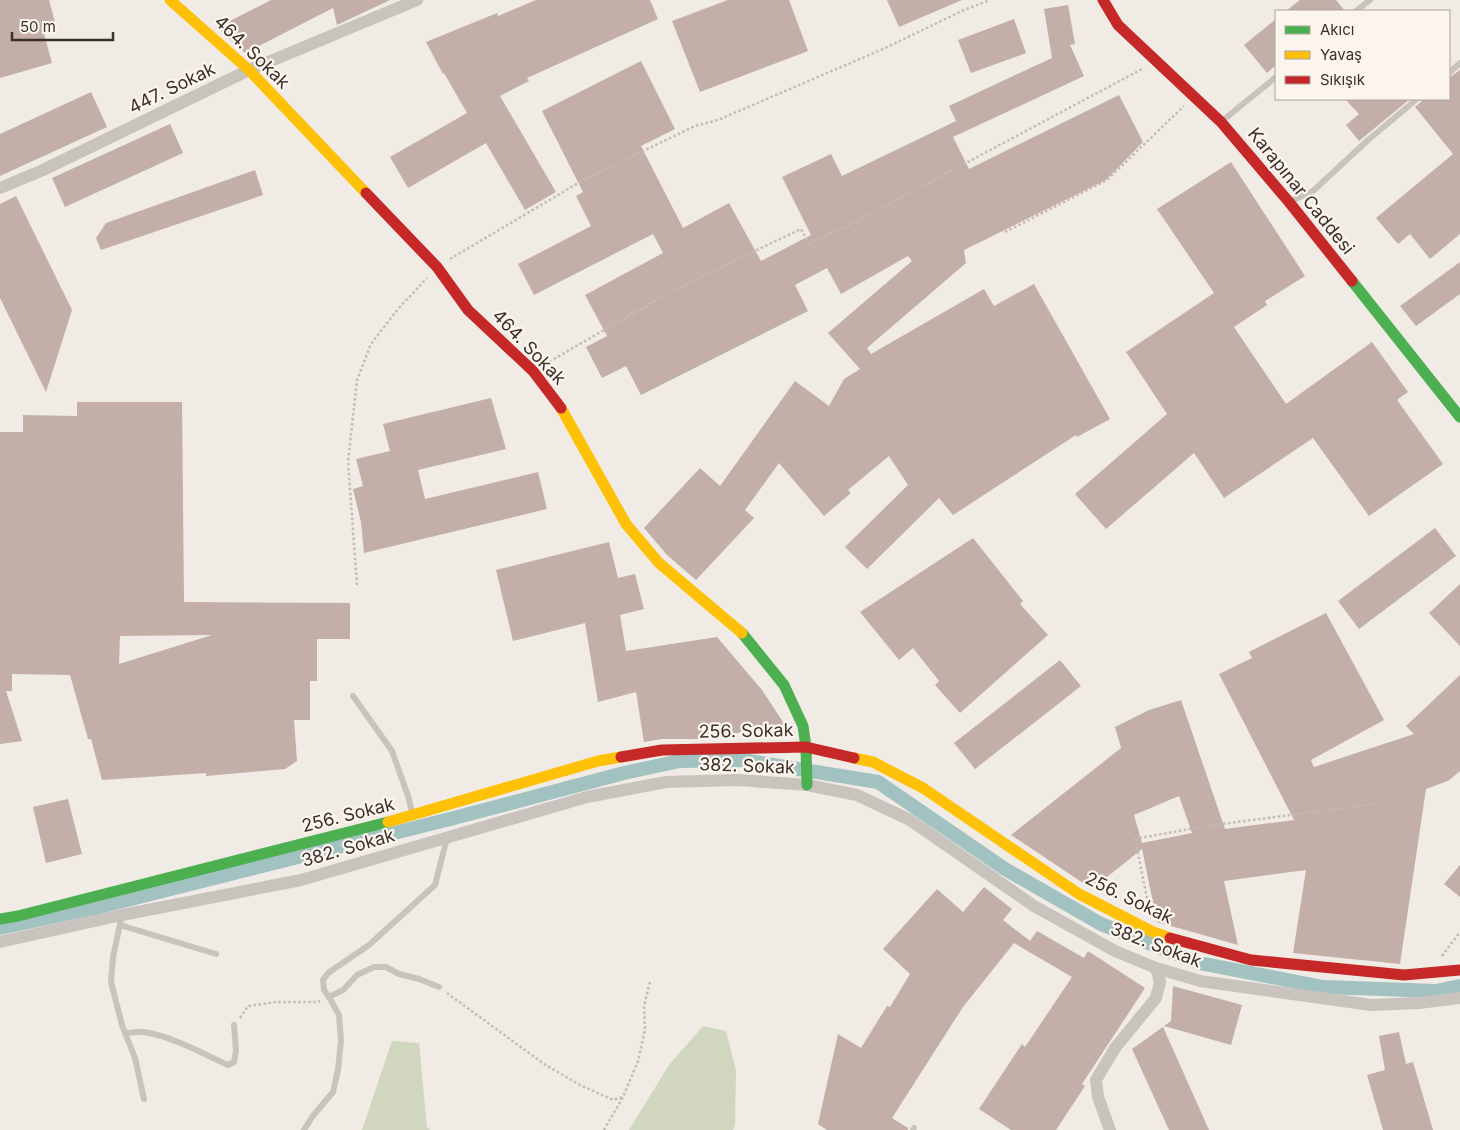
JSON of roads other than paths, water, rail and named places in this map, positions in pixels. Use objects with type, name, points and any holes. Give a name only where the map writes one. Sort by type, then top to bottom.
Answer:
[{"type":"street","name":"464. Sokak","points":[[170,0],[249,70],[437,267],[468,310],[533,371],[559,404],[626,524],[659,564],[737,628],[784,685],[803,726],[807,784]]},
{"type":"street","name":"447. Sokak","points":[[0,188],[43,170],[249,70],[417,0]]},
{"type":"street","name":"Karapınar Caddesi","points":[[1103,0],[1118,25],[1221,122],[1289,202],[1460,417]]},
{"type":"street","name":"256. Sokak","points":[[0,920],[413,816],[598,762],[662,750],[806,752],[873,762],[923,788],[1078,894],[1154,932],[1187,943],[1251,960],[1404,975],[1460,970]]},
{"type":"street","name":"382. Sokak","points":[[0,942],[121,920],[301,880],[587,797],[666,782],[738,780],[807,784],[857,795],[910,820],[1034,906],[1115,951],[1156,968],[1200,982],[1371,1005],[1419,1003],[1460,998]]},
{"type":"street","points":[[1110,1130],[1098,1097],[1096,1080],[1115,1048],[1156,998],[1160,982],[1156,968]]},
{"type":"lane","points":[[1357,10],[1370,0]]},
{"type":"lane","points":[[1450,72],[1460,64]]},
{"type":"lane","points":[[1221,122],[1275,78]]},
{"type":"lane","points":[[1289,202],[1313,191],[1368,140],[1416,100]]},
{"type":"lane","points":[[353,696],[392,751],[413,816]]},
{"type":"lane","points":[[304,1130],[312,1117],[333,1092],[342,1040],[339,1015],[324,990],[323,980],[328,973],[369,945],[435,884],[448,838]]},
{"type":"lane","points":[[144,1099],[135,1058],[125,1033],[111,982],[113,957],[121,920],[216,954]]},
{"type":"lane","points":[[329,997],[343,990],[357,975],[374,967],[386,967],[399,974],[439,988]]},
{"type":"lane","points":[[125,1033],[143,1031],[183,1045],[228,1065],[234,1062],[236,1051],[234,1026]]},
{"type":"waterway","points":[[0,928],[95,908],[450,819],[624,773],[680,761],[743,760],[878,782],[1005,869],[1101,924],[1199,963],[1323,987],[1436,991],[1460,986]]}]
